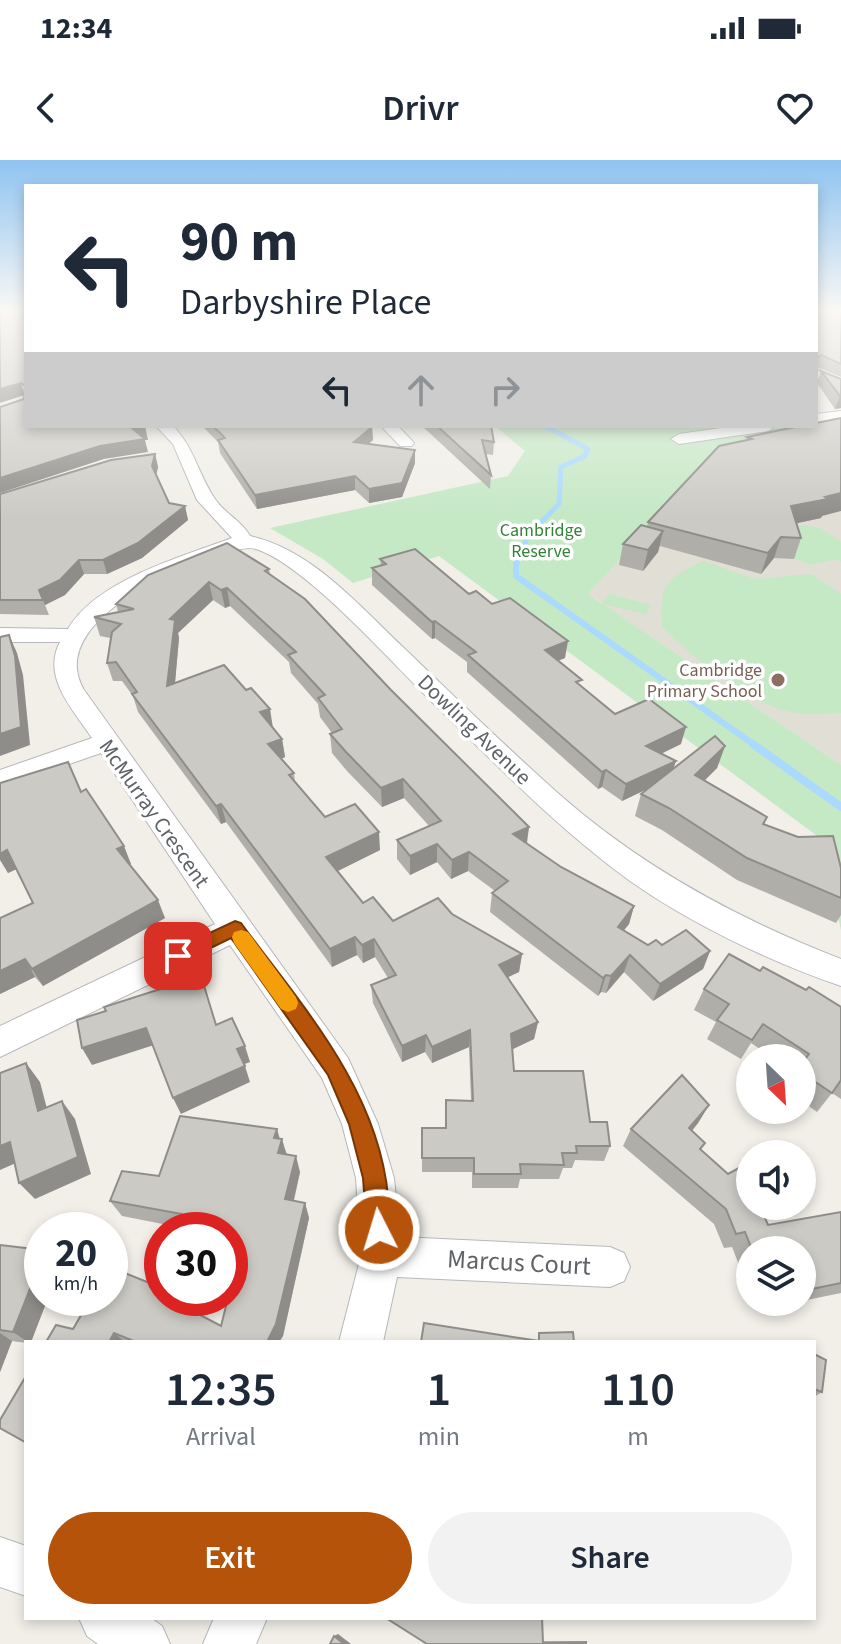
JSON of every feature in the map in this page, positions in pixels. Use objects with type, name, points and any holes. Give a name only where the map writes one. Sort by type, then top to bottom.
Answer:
[{"type":"street","points":[[818,419],[841,416]]},
{"type":"street","name":"Dowling Avenue","points":[[166,428],[180,442],[175,456],[206,500],[235,526],[243,540],[265,545],[317,578],[552,803],[640,873],[686,902],[784,950],[841,973]]},
{"type":"street","points":[[391,428],[406,443]]},
{"type":"street","points":[[679,439],[754,428]]},
{"type":"street","points":[[0,635],[73,636],[93,611],[120,592],[243,540]]},
{"type":"street","name":"McMurray Crescent","points":[[73,636],[66,677],[106,742],[336,1069],[360,1124],[375,1178],[381,1256],[361,1340]]},
{"type":"street","points":[[0,779],[106,742]]},
{"type":"street","points":[[0,1042],[235,928]]},
{"type":"street","name":"Marcus Court","points":[[381,1256],[610,1267]]},
{"type":"street","points":[[0,1562],[24,1570]]},
{"type":"street","points":[[108,1620],[144,1644]]},
{"type":"street","points":[[229,1644],[240,1620]]},
{"type":"shaded area","name":"Cambridge Primary School","points":[[841,430],[841,765],[588,594],[713,457]]},
{"type":"green space","name":"Cambridge Reserve","points":[[841,411],[841,430],[713,457],[588,594],[602,604],[609,594],[651,605],[646,614],[603,604],[841,765],[841,930],[820,838],[439,556],[353,583],[323,559],[270,528],[508,476],[525,451],[497,428],[818,428],[818,414]]},
{"type":"green space","points":[[805,525],[820,528],[841,542],[841,562],[836,559],[812,565],[794,559],[791,547],[771,533]]},
{"type":"green space","points":[[703,561],[755,579],[812,574],[841,594],[841,713],[797,713],[760,701],[724,680],[662,627],[662,601],[667,585],[680,573]]},
{"type":"building","points":[[0,379],[24,379],[24,385],[21,383],[0,389]]},
{"type":"building","points":[[827,379],[841,379],[840,396]]},
{"type":"building","points":[[24,399],[24,428],[137,428],[133,429],[145,439],[100,446],[0,478],[0,407]]},
{"type":"building","points":[[841,418],[841,493],[825,497],[828,499],[791,506],[801,538],[781,537],[768,553],[648,522],[719,446],[790,428],[818,428],[818,423]]},
{"type":"building","points":[[215,428],[371,428],[354,442],[415,450],[402,483],[369,489],[355,476],[255,495],[218,440],[225,438]]},
{"type":"building","points":[[439,428],[491,428],[494,442],[482,440],[491,475]]},
{"type":"building","points":[[155,454],[152,466],[169,503],[185,506],[138,543],[103,560],[79,560],[60,580],[39,590],[43,600],[0,600],[0,494],[111,460]]},
{"type":"building","points":[[641,525],[663,531],[648,550],[623,544]]},
{"type":"building","points":[[227,543],[269,569],[265,571],[305,599],[391,690],[529,827],[513,834],[561,867],[634,906],[618,927],[648,945],[656,940],[662,945],[686,930],[710,951],[660,984],[630,955],[611,976],[603,978],[492,893],[508,881],[469,852],[452,860],[437,844],[410,856],[397,840],[441,821],[403,779],[381,788],[346,752],[330,734],[342,729],[318,698],[325,695],[288,655],[296,652],[227,588],[221,590],[209,582],[170,619],[175,620],[167,686],[224,665],[246,690],[251,688],[270,709],[260,712],[282,739],[268,744],[294,773],[289,775],[325,817],[355,804],[379,832],[326,857],[363,903],[373,897],[393,921],[438,898],[452,914],[522,954],[499,965],[538,1022],[511,1034],[514,1071],[583,1071],[590,1122],[607,1122],[610,1146],[576,1146],[577,1153],[562,1153],[564,1165],[520,1164],[521,1174],[474,1174],[474,1158],[422,1158],[422,1128],[446,1128],[446,1100],[473,1101],[470,1030],[432,1047],[426,1035],[402,1046],[371,985],[396,975],[374,939],[362,945],[355,937],[330,949],[221,804],[216,806],[132,694],[137,692],[116,662],[107,663],[112,632],[121,624],[94,617],[134,609],[116,604],[148,575]]},
{"type":"building","points":[[415,549],[469,594],[476,591],[492,604],[510,598],[568,641],[545,650],[582,680],[576,682],[615,714],[649,699],[686,727],[646,746],[676,761],[626,784],[606,770],[602,772],[468,655],[476,652],[435,621],[432,622],[372,568],[386,564],[380,559]]},
{"type":"building","points":[[9,635],[15,656],[21,727],[0,734],[0,637]]},
{"type":"building","points":[[715,736],[725,746],[695,775],[767,817],[763,824],[798,837],[833,836],[841,868],[841,898],[747,858],[669,808],[641,794]]},
{"type":"building","points":[[68,762],[81,792],[86,789],[124,846],[117,849],[158,900],[32,969],[25,959],[0,971],[0,918],[33,903],[7,850],[0,854],[0,783]]},
{"type":"building","points":[[729,954],[760,971],[763,967],[806,990],[809,987],[841,1007],[841,1080],[832,1093],[816,1082],[816,1044],[794,1044],[763,1024],[752,1040],[717,1020],[729,1004],[704,989]]},
{"type":"building","points":[[201,976],[216,1025],[232,1018],[245,1046],[237,1049],[245,1066],[173,1098],[146,1028],[82,1048],[77,1020],[106,1011],[104,1007]]},
{"type":"building","points":[[26,1063],[38,1111],[62,1101],[78,1157],[19,1183],[10,1142],[0,1146],[0,1073]]},
{"type":"building","points":[[682,1075],[709,1105],[689,1128],[705,1143],[700,1149],[728,1174],[736,1170],[736,1220],[766,1220],[768,1225],[816,1220],[816,1216],[841,1212],[841,1283],[816,1288],[816,1236],[736,1234],[726,1209],[631,1129]]},
{"type":"building","points":[[180,1116],[277,1129],[274,1138],[282,1139],[278,1153],[296,1156],[285,1199],[305,1203],[276,1324],[268,1340],[131,1340],[114,1333],[110,1340],[47,1340],[56,1325],[73,1329],[81,1316],[128,1316],[128,1274],[144,1281],[144,1316],[202,1316],[221,1326],[224,1316],[248,1316],[248,1212],[171,1212],[110,1201],[122,1171],[159,1176]]},
{"type":"building","points":[[0,1245],[24,1248],[24,1304],[13,1332],[0,1330]]},
{"type":"building","points":[[424,1323],[533,1340],[421,1340]]},
{"type":"building","points":[[573,1332],[574,1340],[539,1340],[539,1333]]},
{"type":"building","points":[[816,1355],[826,1360],[822,1392],[816,1390]]},
{"type":"building","points":[[24,1379],[24,1441],[0,1428],[0,1420]]},
{"type":"building","points":[[389,1620],[542,1620],[543,1643],[586,1642],[586,1644],[427,1644]]},
{"type":"building","points":[[334,1636],[344,1644],[330,1644]]},
{"type":"waterway","points":[[516,565],[528,535],[559,504],[561,467],[585,456],[588,449],[549,428]]},
{"type":"waterway","points":[[516,565],[516,576],[756,746]]},
{"type":"waterway","points":[[753,744],[841,807]]},
{"type":"slow traffic","points":[[241,937],[288,1003]]},
{"type":"place","name":"Cambridge Primary School","points":[[778,680]]},
{"type":"route","points":[[178,956],[235,928],[336,1069],[360,1124],[375,1178],[379,1230]]}]
